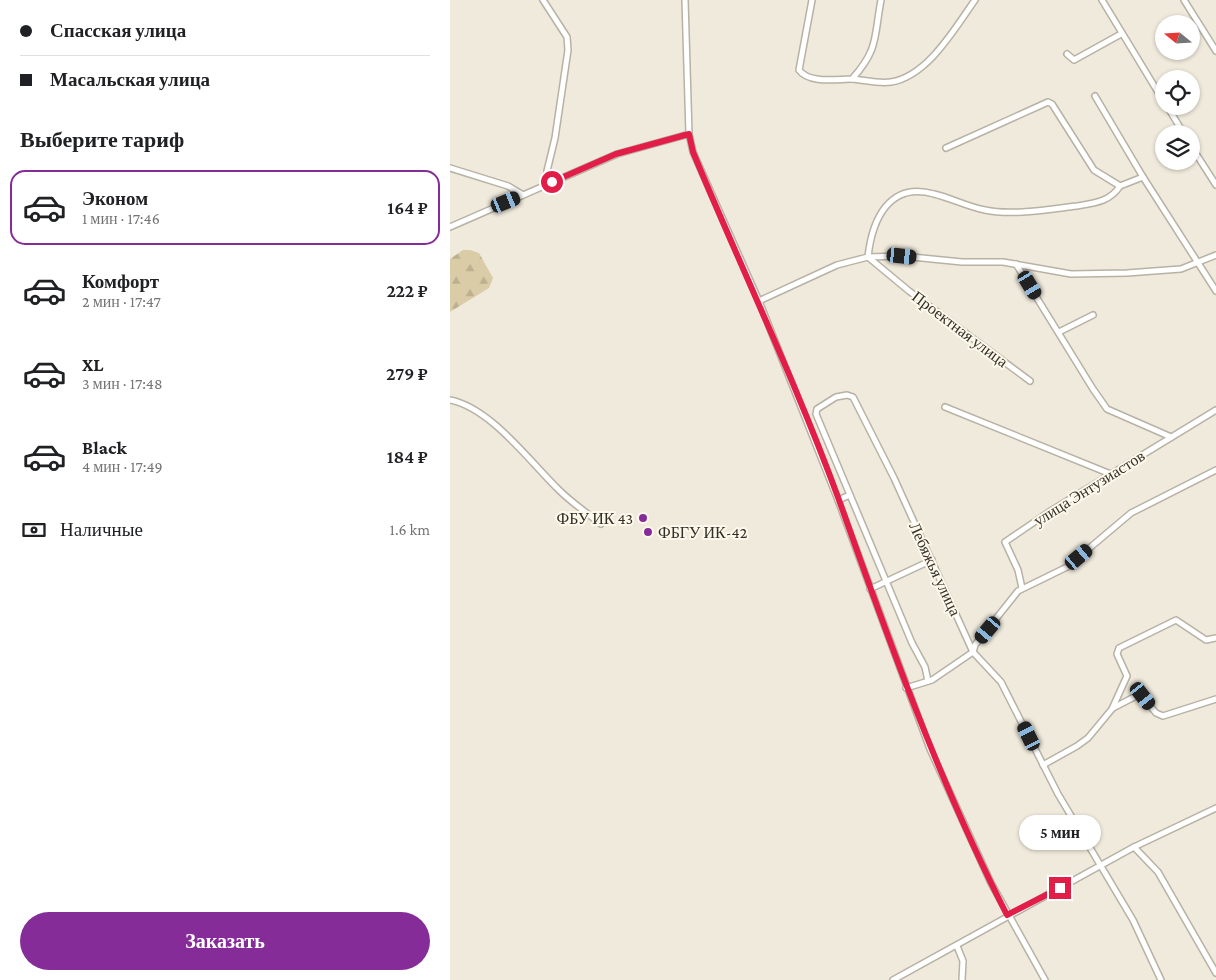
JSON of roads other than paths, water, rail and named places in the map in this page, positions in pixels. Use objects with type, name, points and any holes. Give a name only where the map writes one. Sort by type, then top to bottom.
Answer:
[{"type":"street","points":[[543,0],[567,37],[568,50],[555,138],[547,171],[548,184]]},
{"type":"street","points":[[685,0],[689,134],[693,152],[759,301],[838,500],[906,688],[930,748],[1007,915],[1045,980]]},
{"type":"street","points":[[812,0],[799,70],[813,78],[891,82],[920,67],[937,52],[975,0]]},
{"type":"street","points":[[852,79],[874,47],[881,0]]},
{"type":"street","points":[[1102,0],[1155,88]]},
{"type":"street","points":[[1184,0],[1216,51]]},
{"type":"street","points":[[1067,54],[1074,60],[1121,34]]},
{"type":"street","points":[[1095,96],[1143,177],[1216,291]]},
{"type":"street","points":[[946,148],[1048,102],[1052,104],[1094,170],[1120,186]]},
{"type":"street","points":[[450,227],[616,154],[689,134]]},
{"type":"street","points":[[1200,160],[1216,185]]},
{"type":"street","points":[[450,168],[508,186],[523,195]]},
{"type":"street","points":[[868,257],[872,233],[886,204],[893,198],[905,194],[932,193],[984,210],[998,212],[1045,211],[1098,203],[1116,193],[1120,186],[1143,177]]},
{"type":"street","points":[[759,301],[837,265],[868,257],[902,256],[962,262],[1016,264],[1071,274],[1127,273],[1181,269],[1199,264],[1216,255]]},
{"type":"street","name":"Проектная улица","points":[[868,257],[909,291],[1030,381]]},
{"type":"street","points":[[1016,264],[1107,409],[1171,437]]},
{"type":"street","points":[[1059,332],[1094,314]]},
{"type":"street","name":"Лебяжья улица","points":[[850,495],[816,414],[817,409],[836,397],[847,395],[853,398],[932,560],[973,652],[1002,682],[1058,794],[1133,920],[1161,980]]},
{"type":"street","points":[[450,400],[470,407],[486,418],[561,492],[601,524]]},
{"type":"street","points":[[945,407],[1113,476]]},
{"type":"street","name":"улица Энтузиастов","points":[[1022,588],[1018,570],[1005,542],[1049,512],[1113,476],[1171,437],[1216,410]]},
{"type":"street","points":[[906,688],[928,681],[973,652],[975,645],[993,624],[1008,601],[1022,588],[1067,567],[1131,514],[1216,470]]},
{"type":"street","points":[[838,500],[850,495],[887,580],[912,644],[925,667],[928,681]]},
{"type":"street","points":[[870,589],[932,560]]},
{"type":"street","points":[[1043,765],[1083,742],[1112,709],[1127,676],[1117,654],[1119,648],[1176,620],[1206,640],[1216,638]]},
{"type":"street","points":[[1112,709],[1137,694],[1143,696],[1158,715],[1163,716],[1216,699]]},
{"type":"street","points":[[893,980],[1134,846],[1216,808]]},
{"type":"street","points":[[1134,846],[1158,872],[1216,973]]},
{"type":"street","points":[[956,946],[963,961],[962,980]]},
{"type":"place","name":"ФБУ ИК 43","points":[[643,518]]},
{"type":"place","name":"ФБГУ ИК-42","points":[[648,532]]}]
